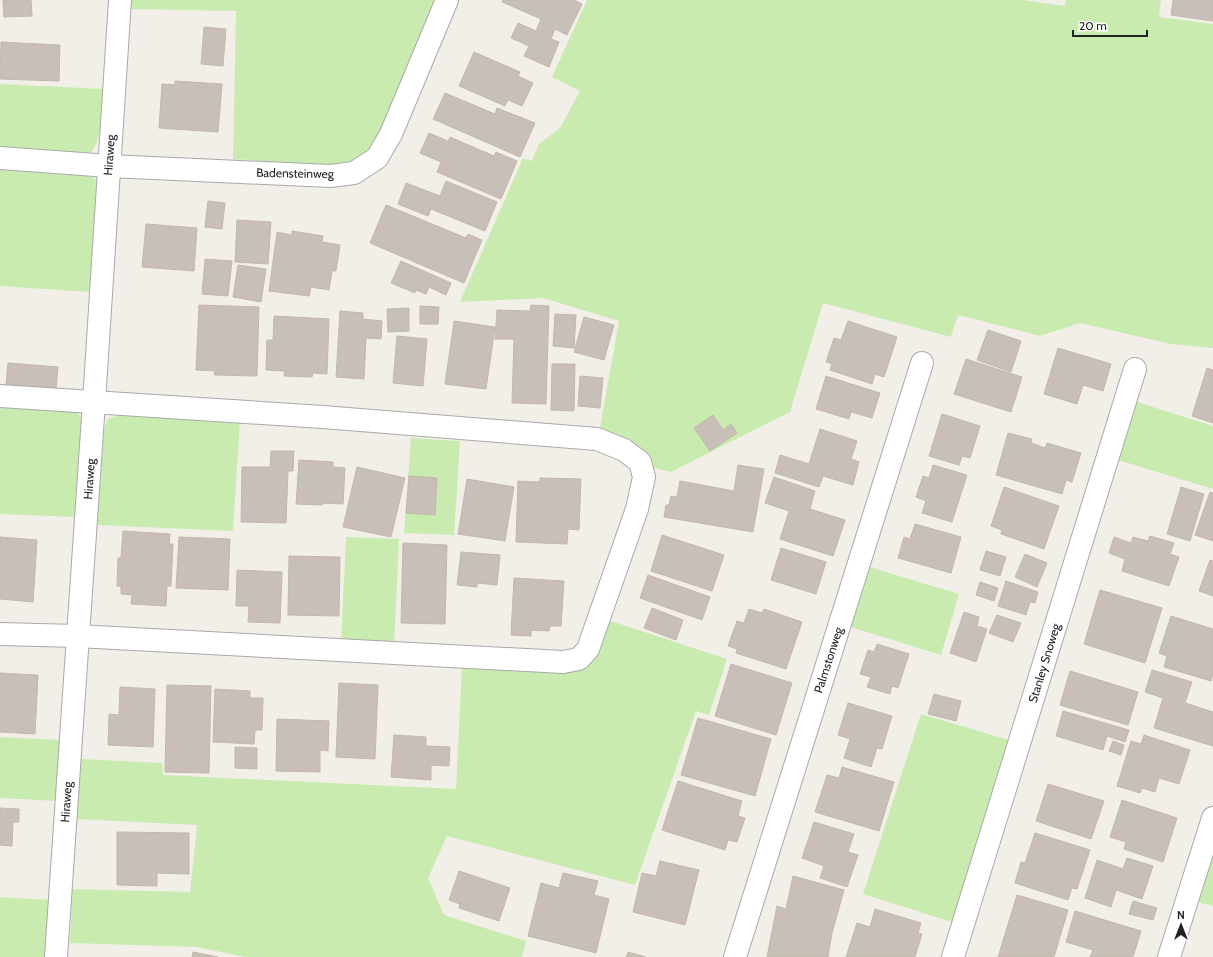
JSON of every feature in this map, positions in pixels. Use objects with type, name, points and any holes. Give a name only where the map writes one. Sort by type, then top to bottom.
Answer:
[{"type":"street","name":"Hiraweg","points":[[56,957],[120,0]]},
{"type":"street","name":"Badensteinweg","points":[[0,158],[109,166],[330,176],[354,172],[377,158],[391,134],[447,0]]},
{"type":"street","name":"Palmstonweg","points":[[735,957],[922,363]]},
{"type":"street","name":"Stanley Snoweg","points":[[953,957],[1135,369]]},
{"type":"street","points":[[0,396],[323,418],[597,439],[624,450],[640,462],[644,477],[638,509],[588,649],[579,659],[562,662],[77,636],[0,634]]},
{"type":"street","points":[[1169,957],[1213,818]]},
{"type":"green space","points":[[132,0],[436,0],[384,125],[373,145],[350,163],[337,166],[233,159],[236,11],[131,9]]},
{"type":"green space","points":[[587,0],[1022,0],[1065,6],[1066,0],[1161,0],[1159,17],[1213,24],[1213,348],[1171,344],[1080,323],[1040,336],[958,315],[951,337],[823,303],[790,412],[671,472],[648,466],[599,433],[619,321],[543,298],[460,302],[523,158],[532,161],[539,144],[560,128],[580,91],[552,77]]},
{"type":"green space","points":[[0,84],[103,89],[101,124],[97,141],[89,155],[0,152]]},
{"type":"green space","points":[[0,163],[87,173],[96,180],[97,188],[89,292],[0,286]]},
{"type":"green space","points":[[1137,402],[1213,426],[1213,489],[1118,460]]},
{"type":"green space","points":[[0,403],[71,409],[78,413],[82,420],[74,517],[0,514]]},
{"type":"green space","points":[[119,415],[240,420],[233,531],[97,525],[104,429],[108,419]]},
{"type":"green space","points":[[411,438],[460,441],[454,535],[404,533]]},
{"type":"green space","points":[[346,537],[399,539],[394,647],[341,644]]},
{"type":"green space","points":[[866,566],[959,594],[941,655],[847,626]]},
{"type":"green space","points":[[608,620],[727,659],[709,715],[696,711],[635,885],[447,836],[428,878],[444,915],[526,941],[522,957],[245,957],[197,947],[70,943],[72,889],[190,892],[197,825],[76,819],[81,759],[162,763],[163,775],[456,789],[462,664],[563,673]]},
{"type":"green space","points":[[921,714],[1012,741],[955,923],[863,894]]},
{"type":"green space","points":[[0,737],[61,740],[57,801],[0,798]]},
{"type":"green space","points":[[1213,855],[1213,906],[1198,902]]},
{"type":"green space","points":[[0,897],[50,900],[45,957],[0,957]]},
{"type":"building","points":[[3,0],[31,0],[32,16],[4,17]]},
{"type":"building","points":[[503,0],[574,0],[582,4],[567,35],[555,29],[551,39],[559,42],[549,67],[524,56],[529,46],[511,38],[518,23],[536,31],[541,19],[502,2]]},
{"type":"building","points":[[1173,0],[1213,0],[1213,21],[1171,15]]},
{"type":"building","points":[[204,27],[226,29],[223,66],[201,64]]},
{"type":"building","points":[[1,42],[60,45],[59,81],[0,79]]},
{"type":"building","points":[[474,52],[520,72],[518,76],[533,83],[522,106],[508,100],[505,106],[459,86]]},
{"type":"building","points":[[175,81],[222,84],[218,132],[159,128],[162,84],[175,85]]},
{"type":"building","points":[[445,93],[495,114],[497,108],[535,123],[520,157],[433,119]]},
{"type":"building","points":[[429,133],[448,141],[450,137],[494,156],[496,152],[517,161],[501,199],[437,172],[441,162],[420,153]]},
{"type":"building","points":[[446,181],[497,202],[485,231],[431,209],[428,216],[398,204],[406,183],[440,196]]},
{"type":"building","points":[[208,201],[225,203],[222,229],[205,227]]},
{"type":"building","points":[[386,205],[466,238],[468,234],[482,240],[464,283],[370,243]]},
{"type":"building","points":[[237,220],[271,222],[268,264],[235,262]]},
{"type":"building","points":[[146,224],[197,228],[194,271],[142,267]]},
{"type":"building","points":[[292,231],[323,236],[322,242],[340,245],[336,271],[332,271],[329,290],[311,287],[309,296],[269,291],[277,232],[292,235]]},
{"type":"building","points":[[205,259],[232,261],[228,296],[202,294]]},
{"type":"building","points":[[401,261],[451,283],[446,295],[429,287],[426,294],[416,290],[415,293],[391,283]]},
{"type":"building","points":[[238,265],[266,269],[261,302],[233,297]]},
{"type":"building","points":[[199,305],[259,307],[257,376],[214,375],[215,371],[196,370]]},
{"type":"building","points":[[531,305],[549,306],[546,404],[512,403],[514,339],[495,339],[497,310],[530,311]]},
{"type":"building","points":[[420,306],[439,307],[438,324],[420,324]]},
{"type":"building","points":[[409,308],[409,331],[388,332],[387,309]]},
{"type":"building","points":[[340,311],[363,313],[363,319],[382,321],[381,339],[366,338],[364,379],[336,377]]},
{"type":"building","points":[[555,314],[576,315],[574,348],[553,346]]},
{"type":"building","points":[[274,316],[329,319],[327,374],[313,373],[312,377],[284,376],[285,371],[266,370],[267,340],[273,340]]},
{"type":"building","points":[[584,317],[614,325],[604,360],[574,352]]},
{"type":"building","points":[[454,321],[495,327],[486,389],[445,384]]},
{"type":"building","points":[[848,321],[897,337],[884,377],[875,374],[872,384],[830,370],[832,364],[826,362],[834,338],[841,340]]},
{"type":"building","points":[[988,330],[1021,341],[1011,372],[977,360]]},
{"type":"building","points":[[397,336],[427,339],[423,386],[393,383]]},
{"type":"building","points":[[1058,348],[1111,364],[1103,391],[1083,385],[1077,404],[1044,394]]},
{"type":"building","points":[[966,359],[1022,377],[1011,412],[954,394]]},
{"type":"building","points":[[8,363],[58,367],[56,389],[6,384]]},
{"type":"building","points":[[552,364],[575,364],[574,411],[551,410]]},
{"type":"building","points":[[1207,368],[1213,370],[1213,423],[1192,416]]},
{"type":"building","points":[[580,376],[603,378],[600,408],[578,406]]},
{"type":"building","points":[[826,376],[880,393],[872,418],[851,412],[849,419],[816,409]]},
{"type":"building","points":[[942,414],[980,426],[970,458],[962,456],[959,465],[929,456]]},
{"type":"building","points":[[713,415],[723,430],[731,424],[737,433],[710,451],[694,428]]},
{"type":"building","points":[[820,429],[857,441],[851,459],[859,462],[853,485],[823,476],[819,487],[775,473],[780,455],[809,464]]},
{"type":"building","points":[[1008,433],[1032,439],[1031,443],[1045,448],[1047,443],[1081,453],[1072,482],[1066,480],[1062,494],[996,475]]},
{"type":"building","points":[[271,451],[294,451],[293,471],[288,471],[286,523],[241,522],[242,467],[270,467]]},
{"type":"building","points":[[299,460],[333,462],[333,467],[345,468],[343,504],[296,504]]},
{"type":"building","points":[[738,465],[764,469],[753,532],[664,517],[666,505],[669,505],[671,496],[677,497],[680,481],[734,491]]},
{"type":"building","points":[[933,465],[967,475],[952,522],[922,513],[926,501],[916,497],[923,476],[929,478]]},
{"type":"building","points":[[357,467],[405,478],[391,537],[343,527]]},
{"type":"building","points":[[409,476],[437,478],[435,515],[406,513]]},
{"type":"building","points":[[774,477],[815,491],[810,509],[845,520],[833,556],[780,539],[789,511],[765,503]]},
{"type":"building","points":[[540,478],[581,479],[579,530],[568,529],[567,544],[516,542],[518,481],[540,482]]},
{"type":"building","points":[[467,479],[514,487],[505,541],[458,534]]},
{"type":"building","points":[[1004,487],[1059,506],[1044,549],[1001,534],[1002,530],[991,526]]},
{"type":"building","points":[[1181,487],[1204,494],[1190,541],[1167,534]]},
{"type":"building","points":[[1210,492],[1213,493],[1213,541],[1195,535]]},
{"type":"building","points":[[915,524],[961,537],[951,573],[898,558],[904,537],[910,539]]},
{"type":"building","points":[[123,531],[170,534],[169,544],[173,544],[171,586],[167,586],[166,606],[131,604],[132,595],[121,594],[121,586],[117,586],[118,558],[121,558]]},
{"type":"building","points":[[662,535],[724,555],[712,591],[651,571]]},
{"type":"building","points":[[1150,536],[1174,543],[1170,554],[1179,557],[1169,586],[1122,571],[1125,559],[1109,553],[1114,537],[1131,543],[1133,537],[1148,541]]},
{"type":"building","points":[[0,537],[37,540],[33,602],[0,599]]},
{"type":"building","points":[[179,537],[230,539],[228,590],[176,588]]},
{"type":"building","points":[[403,543],[447,545],[445,624],[401,623]]},
{"type":"building","points":[[781,548],[826,562],[816,594],[771,580]]},
{"type":"building","points":[[986,551],[1006,557],[1000,576],[980,570]]},
{"type":"building","points":[[461,552],[500,555],[497,585],[477,583],[477,587],[457,585]]},
{"type":"building","points":[[1025,554],[1047,563],[1037,587],[1015,577]]},
{"type":"building","points":[[289,556],[340,557],[339,616],[288,615]]},
{"type":"building","points":[[1210,560],[1213,561],[1213,596],[1199,591]]},
{"type":"building","points":[[237,570],[282,572],[280,623],[248,622],[249,606],[236,606]]},
{"type":"building","points":[[648,575],[710,597],[702,620],[640,598]]},
{"type":"building","points":[[514,578],[564,581],[561,626],[550,626],[549,631],[531,630],[531,636],[511,635]]},
{"type":"building","points":[[1006,581],[1038,592],[1035,603],[1030,602],[1026,615],[998,606]]},
{"type":"building","points":[[980,582],[998,588],[994,601],[976,595]]},
{"type":"building","points":[[1100,590],[1162,608],[1145,663],[1084,644]]},
{"type":"building","points":[[652,608],[683,620],[676,640],[644,628]]},
{"type":"building","points":[[749,609],[762,613],[764,609],[802,622],[786,669],[736,653],[737,649],[728,646],[737,621],[744,623]]},
{"type":"building","points":[[964,612],[979,617],[977,626],[987,629],[976,662],[950,653]]},
{"type":"building","points":[[997,615],[1021,623],[1013,642],[989,633]]},
{"type":"building","points":[[1171,616],[1213,629],[1213,674],[1211,681],[1164,667],[1167,656],[1159,653]]},
{"type":"building","points":[[877,644],[909,654],[898,688],[892,686],[890,694],[867,687],[871,677],[860,674],[868,650],[874,652]]},
{"type":"building","points":[[731,664],[792,683],[776,735],[715,716]]},
{"type":"building","points":[[1152,670],[1192,682],[1185,703],[1213,712],[1213,746],[1154,728],[1163,698],[1145,692]]},
{"type":"building","points":[[1070,671],[1138,692],[1128,725],[1060,705]]},
{"type":"building","points":[[0,673],[38,675],[35,734],[0,732]]},
{"type":"building","points":[[339,683],[378,685],[375,759],[336,757]]},
{"type":"building","points":[[167,685],[211,686],[209,773],[165,772]]},
{"type":"building","points":[[120,687],[155,689],[153,747],[108,745],[109,714],[119,715]]},
{"type":"building","points":[[215,689],[250,691],[250,698],[263,698],[262,730],[255,730],[254,744],[213,742]]},
{"type":"building","points":[[934,694],[961,701],[956,721],[928,714]]},
{"type":"building","points":[[848,703],[892,716],[882,749],[877,748],[871,767],[844,758],[850,739],[838,735]]},
{"type":"building","points":[[1063,711],[1129,730],[1125,742],[1107,736],[1103,750],[1056,736]]},
{"type":"building","points":[[698,718],[771,739],[755,796],[681,775]]},
{"type":"building","points":[[277,719],[329,721],[328,751],[320,750],[320,772],[276,771]]},
{"type":"building","points":[[394,735],[426,737],[426,746],[450,747],[449,766],[431,765],[431,780],[391,777]]},
{"type":"building","points":[[1144,735],[1190,750],[1179,784],[1159,778],[1155,792],[1142,788],[1140,793],[1117,786],[1131,741],[1141,744]]},
{"type":"building","points":[[1113,741],[1124,745],[1121,755],[1109,751]]},
{"type":"building","points":[[235,747],[257,748],[257,769],[235,768]]},
{"type":"building","points":[[842,767],[894,782],[879,831],[815,812],[827,775],[839,778]]},
{"type":"building","points":[[678,781],[742,801],[738,816],[745,818],[737,842],[728,840],[725,850],[662,830]]},
{"type":"building","points":[[1048,784],[1104,801],[1091,839],[1036,821]]},
{"type":"building","points":[[1122,800],[1177,818],[1163,862],[1124,849],[1126,842],[1110,837]]},
{"type":"building","points":[[0,808],[19,809],[19,822],[13,822],[12,846],[0,845]]},
{"type":"building","points":[[814,822],[854,834],[848,852],[858,855],[847,887],[820,878],[824,866],[802,858]]},
{"type":"building","points":[[117,832],[189,833],[189,874],[157,873],[157,886],[117,885]]},
{"type":"building","points":[[1035,833],[1090,850],[1077,889],[1072,888],[1068,900],[1015,883],[1021,862],[1025,863]]},
{"type":"building","points":[[1127,858],[1153,866],[1142,899],[1116,890],[1111,907],[1085,898],[1097,860],[1123,869]]},
{"type":"building","points":[[660,861],[699,870],[685,925],[633,912],[642,873],[656,876]]},
{"type":"building","points":[[459,871],[510,888],[499,921],[459,908],[460,904],[449,900]]},
{"type":"building","points":[[563,873],[598,881],[594,895],[609,899],[596,953],[528,936],[541,883],[559,888]]},
{"type":"building","points":[[793,876],[844,890],[832,933],[828,957],[767,957],[777,906],[786,909]]},
{"type":"building","points":[[1017,895],[1068,910],[1054,957],[998,957]]},
{"type":"building","points":[[1133,901],[1157,908],[1153,920],[1129,914]]},
{"type":"building","points":[[875,909],[921,923],[918,933],[922,934],[915,957],[846,957],[857,923],[870,927]]},
{"type":"building","points":[[1075,911],[1141,931],[1133,957],[1090,957],[1093,950],[1066,942]]},
{"type":"building","points":[[193,952],[218,957],[192,957]]},
{"type":"building","points":[[628,952],[646,957],[626,957]]}]
